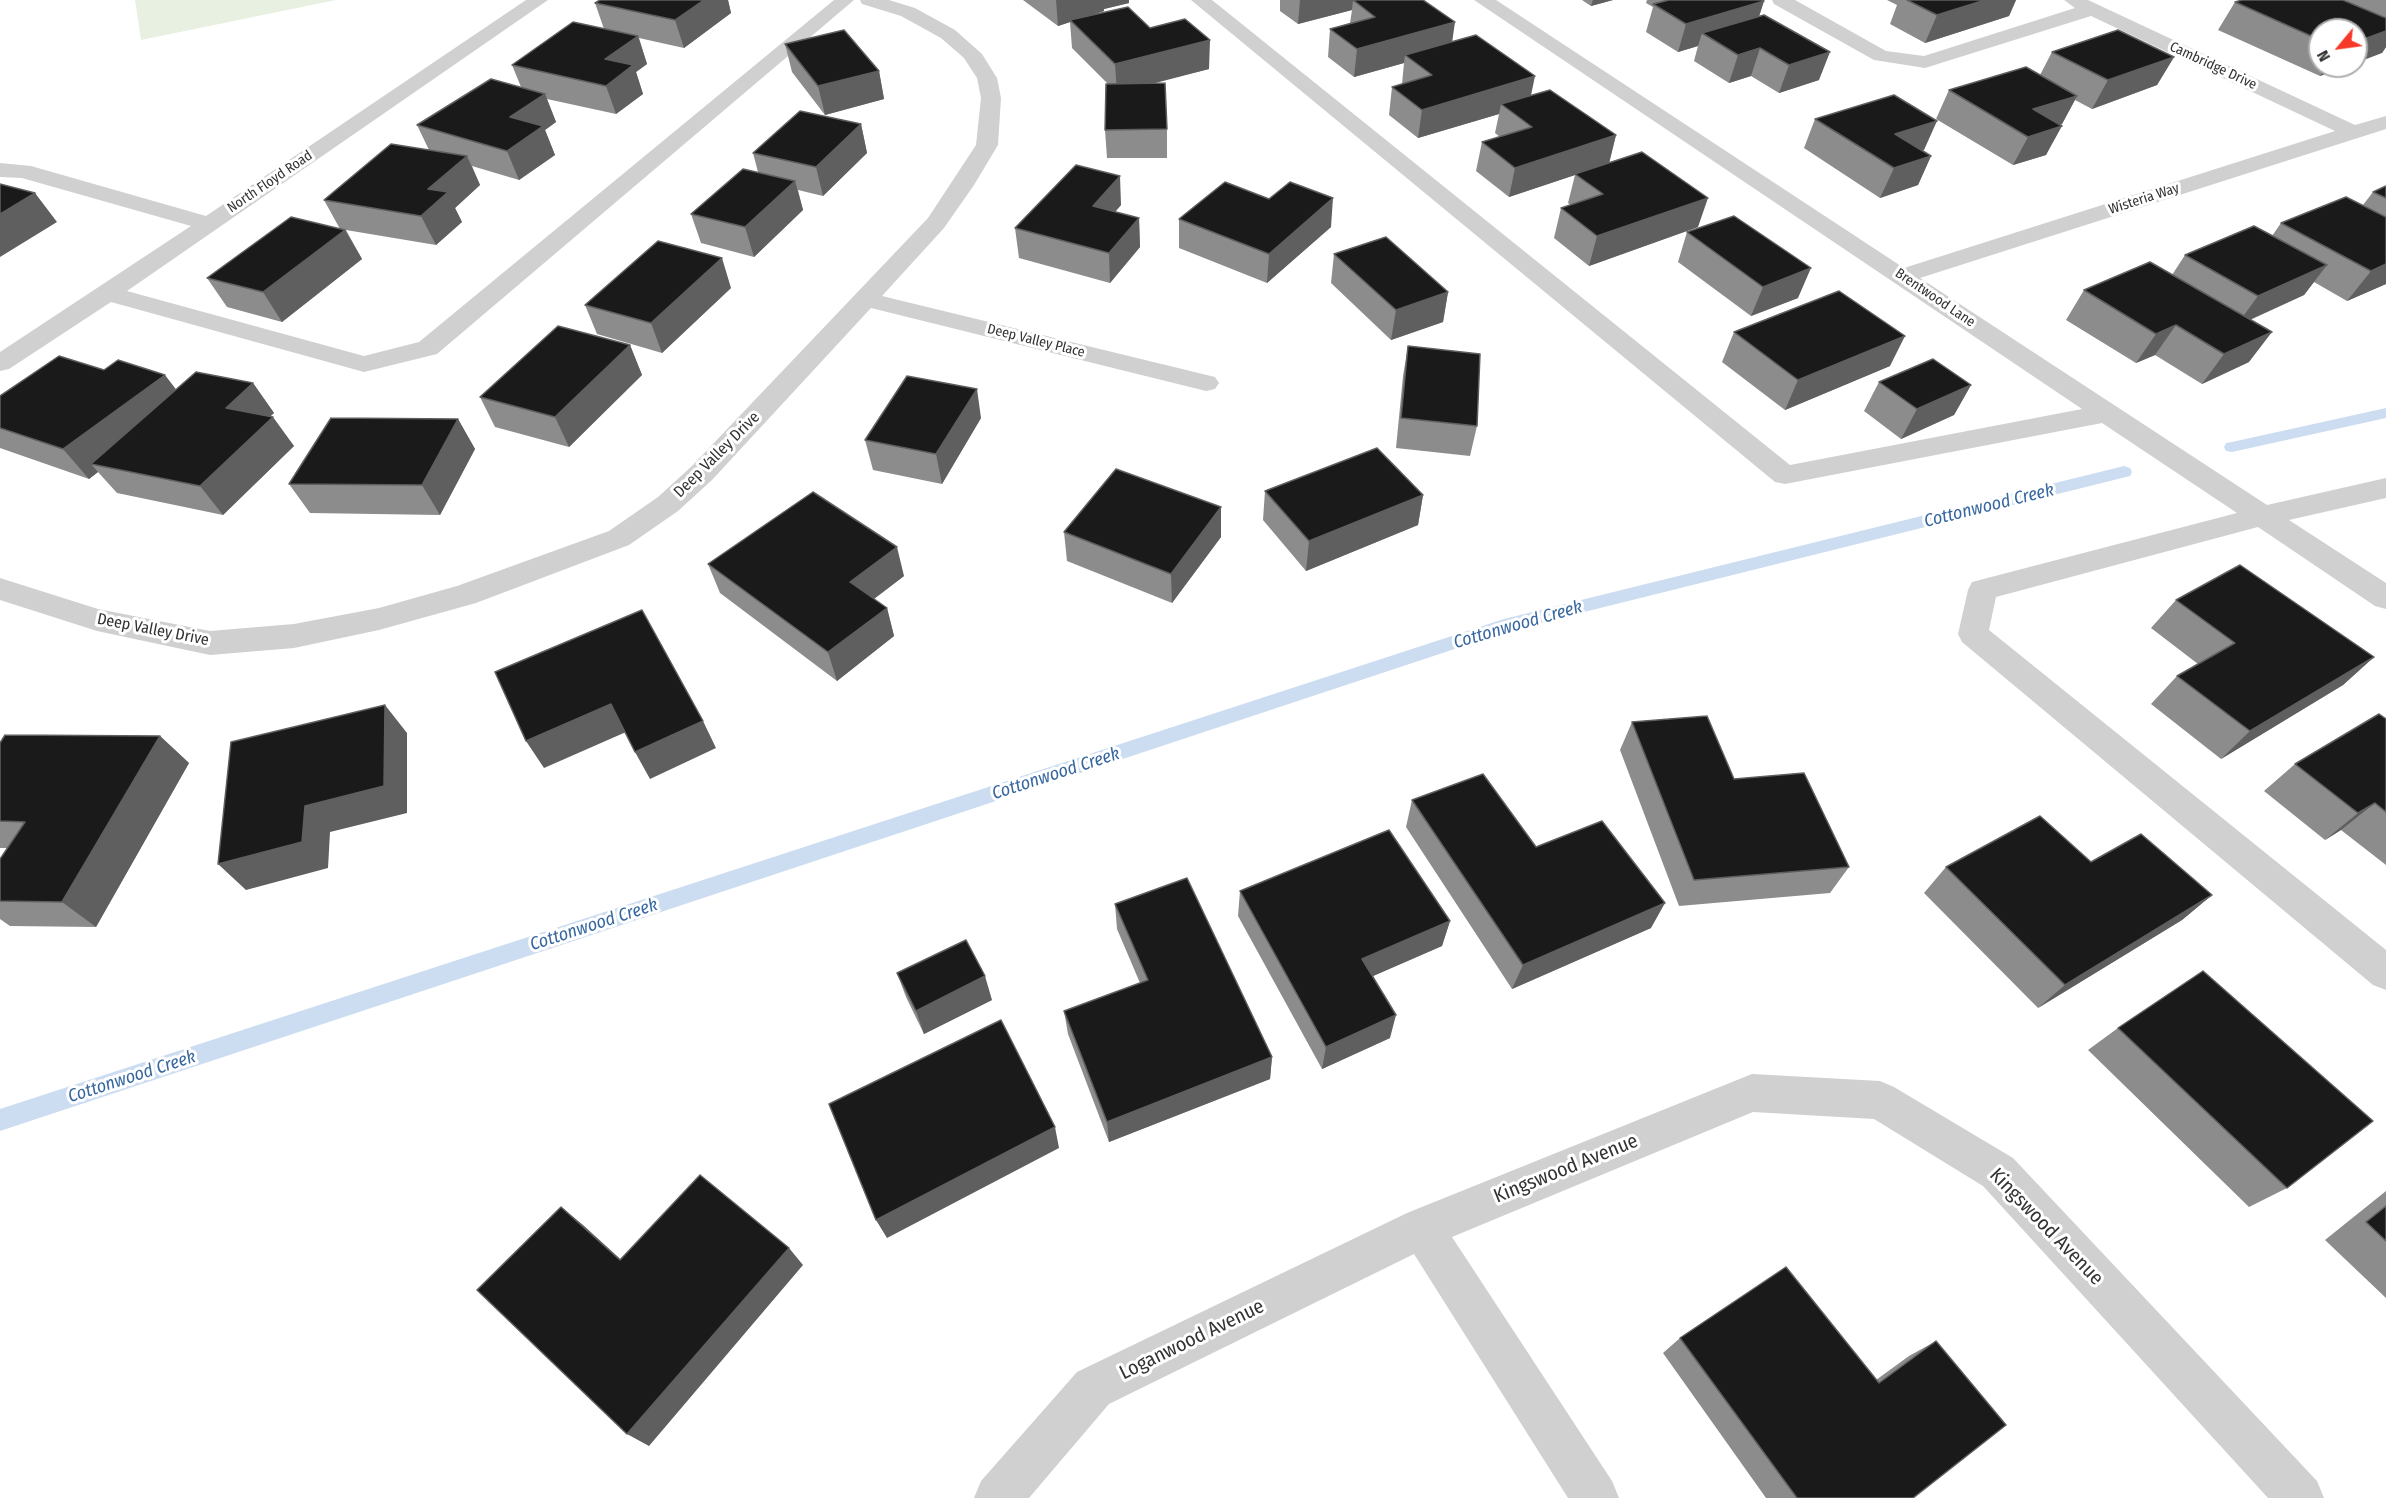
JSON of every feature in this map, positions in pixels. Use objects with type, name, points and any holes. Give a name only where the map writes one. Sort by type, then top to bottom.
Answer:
[{"type":"street","name":"North Floyd Road","points":[[0,363],[108,293],[539,0]]},
{"type":"street","points":[[108,293],[364,364],[428,348],[845,0]]},
{"type":"street","name":"Deep Valley Drive","points":[[0,589],[97,620],[210,643],[294,636],[380,619],[465,595],[619,538],[668,504],[702,473],[866,298],[936,223],[963,186],[987,145],[991,98],[987,78],[972,54],[948,34],[908,12],[869,0]]},
{"type":"street","points":[[1200,0],[1785,475],[2108,413]]},
{"type":"street","name":"Brentwood Lane","points":[[1483,0],[2386,598]]},
{"type":"street","points":[[1781,0],[1881,56],[1925,62],[2082,4]]},
{"type":"street","name":"Cambridge Drive","points":[[2082,4],[2353,132]]},
{"type":"street","name":"Wisteria Way","points":[[1902,276],[2386,122]]},
{"type":"street","points":[[0,170],[23,171],[208,224]]},
{"type":"street","name":"Deep Valley Place","points":[[866,298],[1206,382]]},
{"type":"street","points":[[2386,488],[2263,516],[1983,590],[1973,634],[2386,973]]},
{"type":"street","name":"Kingswood Avenue","points":[[1422,1228],[1752,1093],[1880,1100],[1998,1172],[2300,1498]]},
{"type":"street","points":[[1422,1228],[1595,1498]]},
{"type":"street","name":"Loganwood Avenue","points":[[998,1498],[1093,1388],[1422,1228]]},
{"type":"green space","points":[[135,0],[336,0],[141,40]]},
{"type":"building","points":[[600,0],[704,0],[675,20],[595,3]]},
{"type":"building","points":[[1353,0],[1423,0],[1455,22],[1357,49],[1330,29],[1375,17]]},
{"type":"building","points":[[1669,0],[1764,1],[1686,24],[1653,4]]},
{"type":"building","points":[[1907,0],[1985,0],[1937,15]]},
{"type":"building","points":[[2242,0],[2343,0],[2386,18],[2386,31],[2368,38],[2368,18],[2308,18],[2308,35],[2235,2]]},
{"type":"building","points":[[1128,7],[1150,28],[1185,19],[1210,40],[1115,64],[1070,20]]},
{"type":"building","points":[[1764,15],[1830,52],[1789,65],[1760,48],[1738,55],[1702,33]]},
{"type":"building","points":[[573,22],[638,36],[605,59],[633,65],[606,86],[512,65]]},
{"type":"building","points":[[844,30],[879,71],[818,86],[785,44]]},
{"type":"building","points":[[2118,30],[2174,57],[2108,80],[2052,52]]},
{"type":"building","points":[[1476,35],[1535,76],[1422,110],[1392,87],[1432,75],[1405,55]]},
{"type":"building","points":[[2026,67],[2077,96],[2033,109],[2062,126],[2028,137],[1949,90]]},
{"type":"building","points":[[491,79],[545,94],[510,117],[543,126],[507,151],[417,125]]},
{"type":"building","points":[[1165,83],[1167,129],[1105,130],[1106,84]]},
{"type":"building","points":[[1550,90],[1616,135],[1515,168],[1482,142],[1532,127],[1501,104]]},
{"type":"building","points":[[1894,95],[1937,121],[1895,134],[1931,156],[1894,168],[1815,119]]},
{"type":"building","points":[[800,111],[861,124],[816,167],[753,153]]},
{"type":"building","points":[[391,144],[467,156],[428,189],[448,192],[421,216],[324,200]]},
{"type":"building","points":[[1642,152],[1708,198],[1597,236],[1561,208],[1603,194],[1575,174]]},
{"type":"building","points":[[1076,165],[1120,176],[1093,206],[1139,218],[1109,253],[1015,228]]},
{"type":"building","points":[[743,169],[795,181],[745,227],[691,214]]},
{"type":"building","points":[[1225,182],[1269,199],[1290,182],[1333,198],[1269,254],[1179,219]]},
{"type":"building","points":[[0,184],[35,193],[0,214]]},
{"type":"building","points":[[2386,186],[2386,198],[2373,192]]},
{"type":"building","points":[[2346,197],[2386,217],[2386,264],[2371,271],[2281,223]]},
{"type":"building","points":[[1734,216],[1811,268],[1763,287],[1687,232]]},
{"type":"building","points":[[291,217],[345,230],[263,292],[207,278]]},
{"type":"building","points":[[2254,226],[2327,265],[2258,296],[2185,255]]},
{"type":"building","points":[[1386,237],[1448,292],[1396,310],[1334,254]]},
{"type":"building","points":[[658,241],[722,258],[651,323],[585,305]]},
{"type":"building","points":[[2150,262],[2272,332],[2224,354],[2176,325],[2156,334],[2084,290]]},
{"type":"building","points":[[1839,291],[1905,336],[1798,380],[1734,332]]},
{"type":"building","points":[[558,326],[630,345],[555,417],[480,397]]},
{"type":"building","points":[[1408,346],[1480,354],[1477,426],[1401,418]]},
{"type":"building","points":[[59,356],[104,370],[118,360],[165,375],[63,449],[0,428],[0,396]]},
{"type":"building","points":[[1933,359],[1971,385],[1917,409],[1879,382]]},
{"type":"building","points":[[196,372],[253,383],[226,408],[273,417],[200,486],[91,464]]},
{"type":"building","points":[[907,376],[977,389],[936,454],[865,440]]},
{"type":"building","points":[[331,418],[458,419],[422,485],[289,484]]},
{"type":"building","points":[[1377,448],[1423,495],[1309,541],[1265,491]]},
{"type":"building","points":[[1116,469],[1221,507],[1171,574],[1064,532]]},
{"type":"building","points":[[813,492],[897,547],[850,582],[887,608],[828,652],[708,564]]},
{"type":"building","points":[[2240,565],[2374,657],[2250,731],[2177,676],[2235,643],[2176,600]]},
{"type":"building","points":[[642,610],[703,721],[635,752],[611,704],[526,741],[495,672]]},
{"type":"building","points":[[385,705],[384,786],[305,806],[302,842],[218,864],[231,742]]},
{"type":"building","points":[[2379,714],[2386,719],[2386,812],[2375,803],[2358,813],[2295,764]]},
{"type":"building","points":[[1707,716],[1734,779],[1804,773],[1849,867],[1694,880],[1632,722]]},
{"type":"building","points":[[5,735],[160,736],[62,902],[0,901],[0,859],[25,822],[0,821],[0,743]]},
{"type":"building","points":[[1483,774],[1536,847],[1602,821],[1665,903],[1523,965],[1412,800]]},
{"type":"building","points":[[2040,816],[2091,862],[2141,834],[2212,895],[2065,985],[1946,867]]},
{"type":"building","points":[[1389,830],[1450,921],[1362,959],[1396,1015],[1326,1047],[1240,891]]},
{"type":"building","points":[[1187,878],[1272,1057],[1107,1122],[1064,1011],[1148,980],[1115,904]]},
{"type":"building","points":[[966,940],[985,976],[916,1011],[897,973]]},
{"type":"building","points":[[2203,971],[2373,1121],[2287,1188],[2118,1028]]},
{"type":"building","points":[[1001,1020],[1055,1127],[876,1220],[829,1104]]},
{"type":"building","points":[[700,1175],[789,1248],[627,1434],[477,1290],[561,1207],[620,1260]]},
{"type":"building","points":[[2386,1206],[2386,1241],[2366,1222]]},
{"type":"building","points":[[1786,1267],[1879,1383],[1936,1341],[2006,1425],[1913,1498],[1797,1498],[1680,1338]]},
{"type":"waterway","name":"Cottonwood Creek","points":[[2232,447],[2386,413]]},
{"type":"waterway","name":"Cottonwood Creek","points":[[0,1120],[1510,624],[2124,472]]}]
